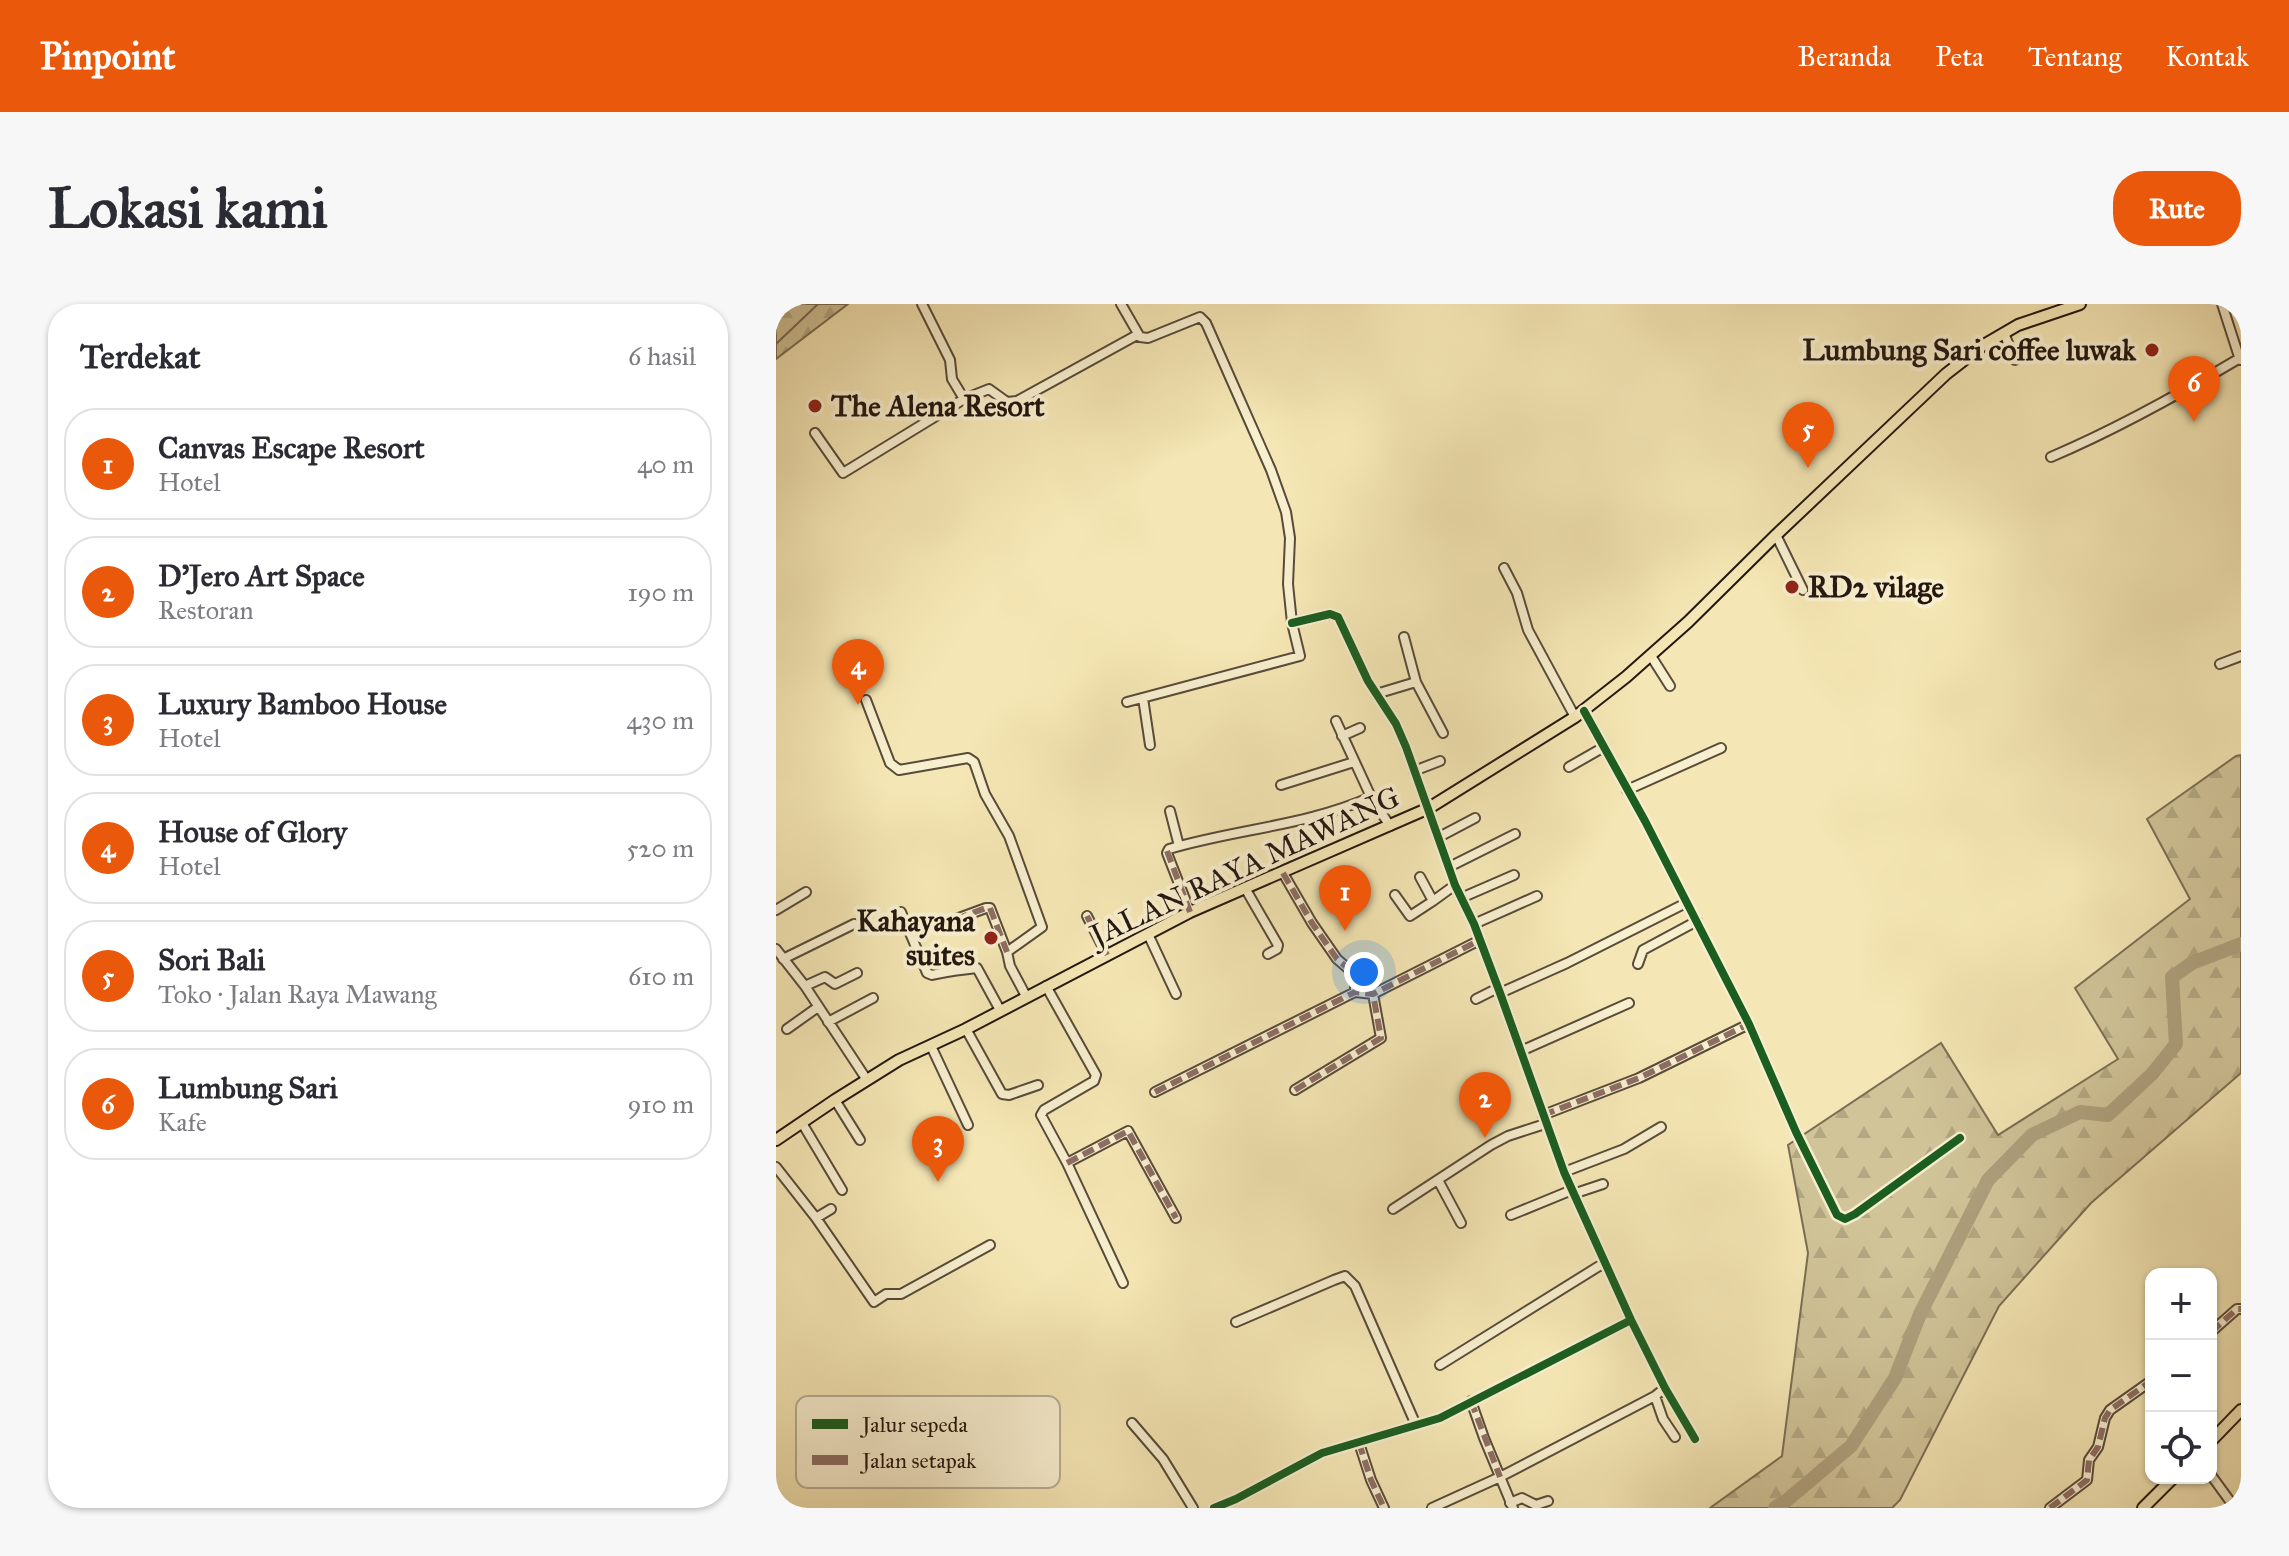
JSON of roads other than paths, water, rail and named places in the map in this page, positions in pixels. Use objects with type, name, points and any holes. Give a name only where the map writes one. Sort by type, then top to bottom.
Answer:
[{"type":"main road","name":"JALAN RAYA MAWANG","points":[[776,1140],[899,1060],[966,1029],[1190,912],[1429,808],[1580,714],[1651,656],[1939,379],[1982,346],[2018,325],[2080,304]]},
{"type":"main road","points":[[2217,1435],[2241,1410]]},
{"type":"main road","points":[[2143,1508],[2167,1484]]},
{"type":"street","points":[[922,304],[950,360],[952,379],[964,399]]},
{"type":"street","points":[[1121,304],[1137,335]]},
{"type":"street","points":[[2051,457],[2099,437],[2240,360],[2222,304]]},
{"type":"street","points":[[815,433],[843,473],[964,399],[989,389],[1007,402],[1017,401],[1137,335],[1148,338],[1200,317],[1206,323],[1271,470],[1286,512],[1290,538],[1288,584],[1292,623],[1300,656],[1127,702]]},
{"type":"street","points":[[2004,333],[2015,360]]},
{"type":"street","points":[[1776,535],[1803,590]]},
{"type":"street","points":[[1504,568],[1517,593],[1528,630],[1604,747],[1697,921],[1749,1024],[1796,1132],[1840,1217],[1845,1219],[1855,1214],[1960,1138]]},
{"type":"street","points":[[1292,623],[1330,614],[1338,617],[1376,694],[1396,724],[1455,885],[1474,924],[1499,990],[1572,1192],[1631,1320],[1695,1439]]},
{"type":"street","points":[[1404,637],[1416,682],[1443,733]]},
{"type":"street","points":[[1651,656],[1670,686]]},
{"type":"street","points":[[2220,664],[2241,656]]},
{"type":"street","points":[[1376,694],[1416,682]]},
{"type":"street","points":[[1143,698],[1150,745]]},
{"type":"street","points":[[866,700],[895,769],[968,758],[974,762],[988,801],[1009,836],[1042,927],[1007,952]]},
{"type":"street","points":[[1336,721],[1371,797],[1390,826]]},
{"type":"street","points":[[1342,736],[1360,728]]},
{"type":"street","points":[[1569,767],[1604,747]]},
{"type":"street","points":[[1627,790],[1721,748]]},
{"type":"street","points":[[1414,771],[1440,761]]},
{"type":"street","points":[[1281,785],[1354,762]]},
{"type":"street","points":[[1190,912],[1167,853],[1169,849],[1291,823],[1346,808],[1371,797]]},
{"type":"street","points":[[1170,811],[1179,846]]},
{"type":"street","points":[[1439,837],[1475,818]]},
{"type":"street","points":[[1449,867],[1515,834]]},
{"type":"street","points":[[1283,873],[1312,923],[1337,959],[1351,971],[1355,992]]},
{"type":"street","points":[[1461,898],[1514,875]]},
{"type":"street","points":[[1420,877],[1433,901]]},
{"type":"street","points":[[1395,895],[1410,916],[1455,885]]},
{"type":"street","points":[[1245,888],[1278,945],[1268,954]]},
{"type":"street","points":[[776,910],[806,892]]},
{"type":"street","points":[[1474,924],[1537,896]]},
{"type":"street","points":[[1476,999],[1567,963],[1686,903]]},
{"type":"street","points":[[956,919],[990,908],[1010,966],[1026,996]]},
{"type":"street","points":[[901,912],[927,973],[932,975],[977,968],[1000,1010]]},
{"type":"street","points":[[1087,916],[1107,955]]},
{"type":"street","points":[[1638,964],[1643,950],[1697,921]]},
{"type":"street","points":[[783,959],[854,924]]},
{"type":"street","points":[[1148,934],[1176,994]]},
{"type":"street","points":[[1155,1092],[1355,992],[1373,994],[1480,940]]},
{"type":"street","points":[[776,949],[805,986],[867,1080]]},
{"type":"street","points":[[805,986],[823,977],[835,984],[857,973]]},
{"type":"street","points":[[1046,986],[1096,1075],[1094,1081],[1044,1110],[1041,1115],[1123,1283]]},
{"type":"street","points":[[1295,1090],[1380,1040],[1382,1036],[1373,994]]},
{"type":"street","points":[[828,1022],[873,998]]},
{"type":"street","points":[[1521,1051],[1629,1003]]},
{"type":"street","points":[[787,1029],[818,1007]]},
{"type":"street","points":[[1393,1209],[1508,1136],[1639,1078],[1749,1024]]},
{"type":"street","points":[[966,1029],[1002,1094],[1006,1096],[1038,1085]]},
{"type":"street","points":[[931,1046],[968,1125]]},
{"type":"street","points":[[835,1100],[860,1140]]},
{"type":"street","points":[[802,1123],[842,1190]]},
{"type":"street","points":[[1564,1172],[1624,1149],[1661,1127]]},
{"type":"street","points":[[1067,1163],[1128,1131],[1176,1218]]},
{"type":"street","points":[[776,1167],[876,1302],[886,1294],[901,1294],[990,1245]]},
{"type":"street","points":[[1438,1180],[1461,1223]]},
{"type":"street","points":[[1511,1215],[1603,1184]]},
{"type":"street","points":[[816,1218],[831,1209]]},
{"type":"street","points":[[1440,1365],[1604,1263]]},
{"type":"street","points":[[1236,1322],[1334,1280],[1348,1277],[1355,1286],[1416,1425]]},
{"type":"street","points":[[2217,1327],[2241,1309]]},
{"type":"street","points":[[1214,1508],[1322,1453],[1440,1418],[1631,1320]]},
{"type":"street","points":[[2050,1508],[2087,1480],[2089,1460],[2098,1447],[2110,1410],[2145,1385]]},
{"type":"street","points":[[1432,1508],[1500,1477],[1665,1388]]},
{"type":"street","points":[[1655,1396],[1663,1419],[1675,1437]]},
{"type":"street","points":[[1471,1401],[1512,1505],[1522,1498],[1536,1505],[1548,1501]]},
{"type":"street","points":[[1132,1423],[1163,1459],[1193,1508]]},
{"type":"street","points":[[1359,1443],[1384,1508]]},
{"type":"street","points":[[2217,1483],[2235,1508]]},
{"type":"waterway","points":[[776,344],[818,304]]},
{"type":"waterway","points":[[1775,1508],[1851,1446],[1895,1378],[1920,1314],[1988,1180],[2032,1135],[2080,1112],[2108,1115],[2152,1074],[2176,1044],[2172,977],[2192,963],[2241,944]]},
{"type":"place","name":"Lumbung Sari coffee luwak","points":[[2152,350]]},
{"type":"place","name":"The Alena Resort","points":[[815,406]]},
{"type":"place","name":"Lumbung Sari","points":[[2194,422]]},
{"type":"place","name":"Sori Bali","points":[[1808,468]]},
{"type":"place","name":"RD2 vilage","points":[[1792,587]]},
{"type":"place","name":"House of Glory","points":[[858,705]]},
{"type":"place","name":"Canvas Escape Resort","points":[[1345,931]]},
{"type":"place","name":"Kahayana suites","points":[[991,938]]},
{"type":"place","name":"D'Jero Art Space","points":[[1485,1138]]},
{"type":"place","name":"Luxury Bamboo House","points":[[938,1182]]}]
